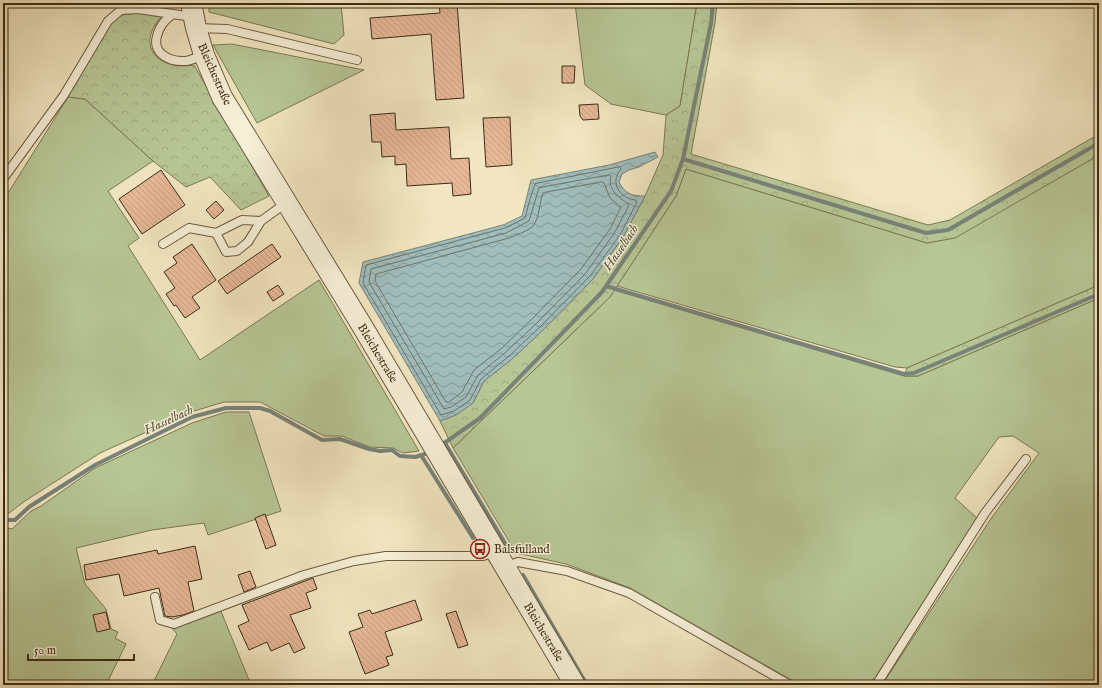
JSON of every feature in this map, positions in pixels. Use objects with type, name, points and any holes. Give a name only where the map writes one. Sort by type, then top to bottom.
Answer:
[{"type":"street","name":"Bleichestraße","points":[[193,16],[204,55],[222,97],[575,685]]},
{"type":"lane","points":[[3,179],[64,95],[108,20],[121,10],[138,9],[193,16],[227,28],[357,60]]},
{"type":"lane","points":[[173,14],[165,20],[159,29],[155,41],[158,52],[173,60],[186,61],[204,55]]},
{"type":"lane","points":[[216,233],[226,252],[236,251],[248,242],[261,221],[287,203]]},
{"type":"lane","points":[[163,244],[189,228],[216,233],[242,220],[261,221]]},
{"type":"lane","points":[[875,685],[985,513],[1026,459]]},
{"type":"lane","points":[[154,597],[160,620],[174,624],[304,575],[354,561],[386,556],[483,556],[567,571],[629,592],[790,685]]},
{"type":"green space","points":[[209,3],[341,3],[344,35],[334,44],[209,12]]},
{"type":"green space","points":[[575,3],[697,3],[680,106],[666,115],[611,104],[585,85]]},
{"type":"green space","points":[[697,3],[717,3],[715,23],[691,154],[928,225],[950,220],[1099,134],[1099,155],[955,238],[927,243],[686,169],[676,196],[610,297],[453,448],[440,421],[456,415],[473,403],[484,381],[512,359],[593,279],[623,237],[645,196],[663,155],[666,115],[680,106]]},
{"type":"green space","points":[[139,13],[163,15],[154,26],[150,36],[150,46],[154,54],[160,60],[169,64],[181,66],[194,65],[269,196],[241,210],[210,177],[186,187],[153,161],[85,99],[68,97],[110,23],[122,15]]},
{"type":"green space","points":[[232,44],[364,70],[257,123],[213,45]]},
{"type":"green space","points":[[68,97],[85,99],[153,161],[108,191],[139,238],[128,246],[200,360],[319,280],[419,451],[403,453],[393,448],[370,447],[342,436],[324,436],[260,402],[224,402],[191,412],[100,453],[25,501],[9,513],[3,513],[3,198],[10,190]]},
{"type":"green space","points":[[1099,155],[1099,285],[907,368],[895,367],[617,286],[676,196],[686,169],[927,243],[955,237]]},
{"type":"green space","points":[[1099,285],[1099,298],[918,376],[904,376],[907,368]]},
{"type":"green space","points":[[614,290],[904,376],[918,376],[1099,298],[1098,685],[882,685],[990,520],[1039,453],[1013,436],[999,437],[955,498],[977,518],[875,678],[866,685],[800,685],[630,588],[566,564],[516,553],[453,448],[610,297]]},
{"type":"green space","points":[[226,412],[249,412],[281,511],[208,535],[204,523],[152,530],[76,548],[85,584],[106,609],[111,629],[118,632],[115,638],[126,644],[106,685],[3,685],[3,527],[12,529],[31,511],[41,506],[95,468],[192,423]]},
{"type":"green space","points":[[220,609],[251,685],[152,685],[177,634],[172,628]]},
{"type":"water","points":[[655,152],[658,157],[622,174],[619,182],[626,192],[636,196],[645,196],[623,237],[593,279],[512,359],[484,381],[473,403],[456,415],[440,421],[359,283],[363,262],[503,225],[522,216],[531,180],[609,165]]},
{"type":"building","points":[[439,3],[457,3],[464,98],[436,100],[431,34],[372,39],[370,18],[440,13]]},
{"type":"building","points":[[562,66],[575,66],[574,83],[562,83]]},
{"type":"building","points":[[598,104],[599,119],[583,120],[580,116],[579,105]]},
{"type":"building","points":[[395,113],[396,130],[449,127],[451,159],[469,158],[471,194],[453,196],[452,183],[407,186],[406,164],[395,165],[395,156],[382,157],[381,142],[372,142],[370,115]]},
{"type":"building","points":[[510,117],[512,165],[486,167],[483,118]]},
{"type":"building","points":[[161,170],[185,205],[142,234],[119,199]]},
{"type":"building","points":[[216,201],[224,210],[214,219],[206,210]]},
{"type":"building","points":[[192,244],[216,280],[192,297],[200,308],[185,318],[166,294],[175,288],[164,272],[177,263],[173,257]]},
{"type":"building","points":[[272,244],[281,257],[227,294],[218,281]]},
{"type":"building","points":[[278,285],[284,294],[273,301],[267,292]]},
{"type":"building","points":[[265,514],[276,545],[266,549],[255,518]]},
{"type":"building","points":[[195,546],[202,579],[188,582],[194,611],[183,615],[172,617],[165,616],[159,588],[124,596],[119,574],[86,580],[84,565],[157,550],[158,554]]},
{"type":"building","points":[[250,571],[256,587],[244,592],[238,575]]},
{"type":"building","points":[[313,578],[317,589],[306,593],[311,608],[290,615],[305,648],[294,653],[289,643],[271,651],[267,642],[249,650],[238,626],[249,621],[242,605]]},
{"type":"building","points":[[415,600],[422,620],[385,632],[393,655],[386,657],[389,665],[365,674],[349,632],[363,627],[358,614],[370,610],[372,614]]},
{"type":"building","points":[[456,611],[468,645],[458,648],[446,614]]},
{"type":"building","points":[[106,612],[110,629],[97,632],[93,615]]},
{"type":"waterway","name":"Hasselbach","points":[[443,444],[480,418],[602,292],[671,191],[683,159],[711,23],[713,3]]},
{"type":"waterway","points":[[683,159],[926,233],[948,230],[1099,143]]},
{"type":"waterway","points":[[606,286],[904,374],[914,373],[1099,294]]},
{"type":"waterway","name":"Hasselbach","points":[[3,520],[15,520],[29,507],[95,465],[192,417],[226,408],[260,408],[270,411],[322,440],[340,439],[369,449],[380,451],[392,450],[400,456],[415,457],[425,454]]},
{"type":"waterway","points":[[445,443],[508,548]]},
{"type":"waterway","points":[[421,455],[473,538]]},
{"type":"waterway","points":[[523,575],[587,685]]},
{"type":"place","name":"Balsfulland","points":[[480,549]]}]
